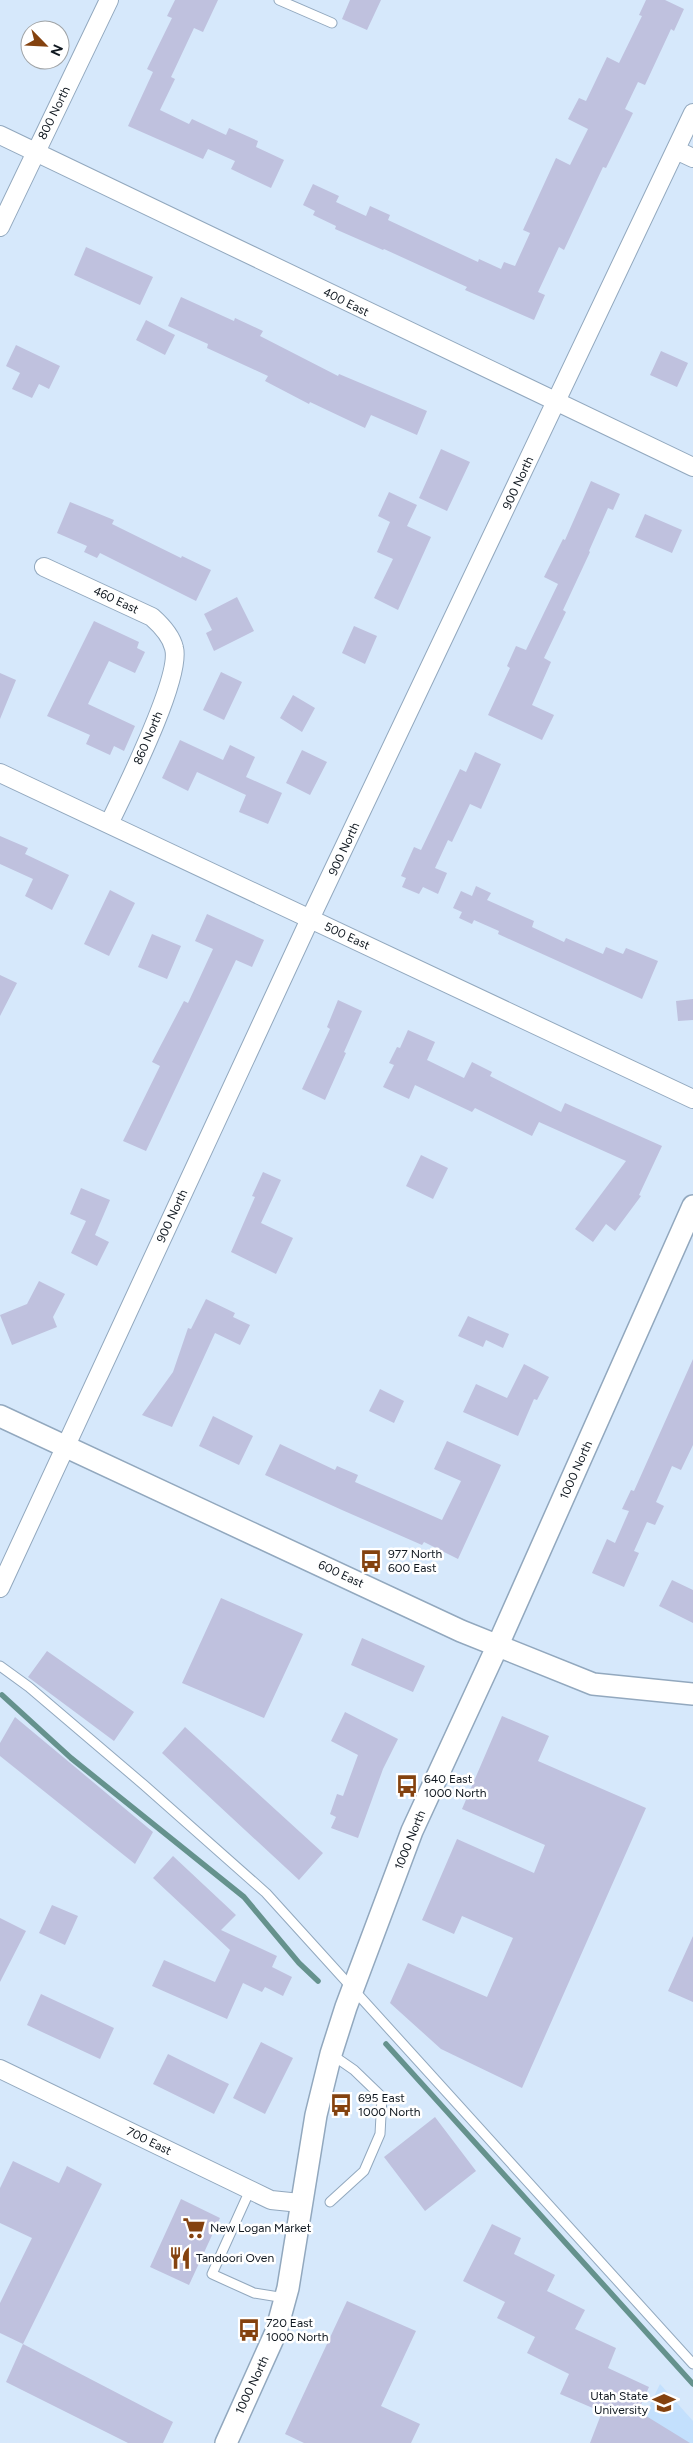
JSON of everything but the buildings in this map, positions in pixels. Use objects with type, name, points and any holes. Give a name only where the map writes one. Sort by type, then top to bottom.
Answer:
[{"type":"street","name":"800 North","points":[[0,226],[109,0]]},
{"type":"street","name":"900 North","points":[[0,1588],[310,919],[693,113]]},
{"type":"street","name":"400 East","points":[[0,136],[693,467]]},
{"type":"street","points":[[676,150],[693,158]]},
{"type":"street","name":"460 East","points":[[44,567],[152,617],[164,628],[174,648]]},
{"type":"street","name":"860 North","points":[[109,824],[168,692],[175,668],[174,648]]},
{"type":"street","name":"500 East","points":[[0,773],[693,1099]]},
{"type":"street","name":"1000 North","points":[[226,2443],[276,2332],[285,2298],[316,2115],[331,2054],[353,1988],[412,1831],[497,1647],[693,1206]]},
{"type":"street","name":"600 East","points":[[0,1416],[497,1647],[593,1684],[693,1694]]},
{"type":"street","name":"700 East","points":[[0,2069],[271,2200],[300,2203]]},
{"type":"lane","points":[[280,0],[332,23]]},
{"type":"lane","points":[[0,1666],[29,1687],[144,1784],[266,1893],[693,2364]]},
{"type":"lane","points":[[330,2202],[364,2171],[380,2134],[382,2097],[354,2070],[331,2054]]},
{"type":"lane","points":[[250,2190],[212,2274],[254,2293],[285,2298]]},
{"type":"shaded area","name":"Utah State University","points":[[660,2384],[693,2421],[693,2443],[632,2443]]},
{"type":"waterway","points":[[2,1695],[71,1758],[244,1897],[299,1963],[318,1981]]},
{"type":"waterway","points":[[386,2044],[693,2384]]},
{"type":"place","name":"977 North 600 East","points":[[371,1561]]},
{"type":"place","name":"640 East 1000 North","points":[[407,1786]]},
{"type":"place","name":"695 East 1000 North","points":[[341,2105]]},
{"type":"place","name":"New Logan Market","points":[[194,2228]]},
{"type":"place","name":"Tandoori Oven","points":[[180,2258]]},
{"type":"place","name":"720 East 1000 North","points":[[249,2330]]},
{"type":"place","name":"Utah State University","points":[[664,2403]]}]
